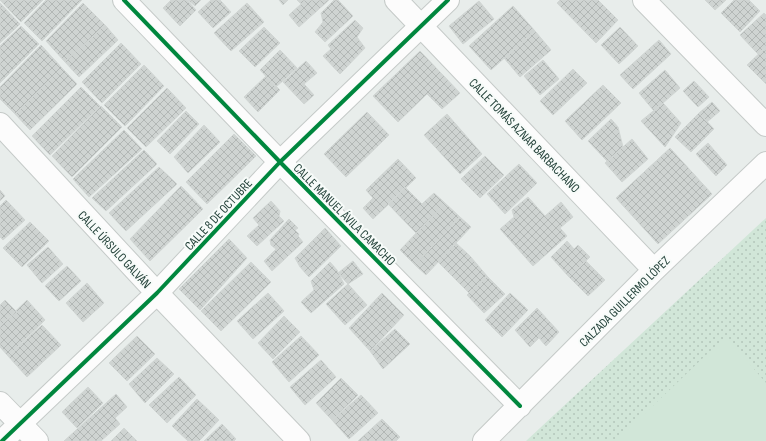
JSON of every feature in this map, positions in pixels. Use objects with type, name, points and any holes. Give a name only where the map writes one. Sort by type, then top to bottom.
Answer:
[{"type":"street","name":"CALLE MANUEL ÁVILA CAMACHO","points":[[124,0],[280,162],[520,406]]},
{"type":"street","name":"CALLE TOMÁS AZNAR BARBACHANO","points":[[396,0],[654,270]]},
{"type":"street","name":"CALLE 8 DE OCTUBRE","points":[[2,441],[157,293],[280,162],[448,0]]},
{"type":"street","points":[[644,0],[766,125]]},
{"type":"street","name":"CALLE ÚRSULO GALVÁN","points":[[0,124],[157,293],[299,441]]},
{"type":"street","name":"CALZADA GUILLERMO LÓPEZ","points":[[484,441],[654,270],[766,163]]},
{"type":"street","points":[[0,403],[37,441]]},
{"type":"green space","points":[[766,218],[766,441],[526,441]]},
{"type":"green space","points":[[726,336],[766,383],[766,441],[616,441]]},
{"type":"building","points":[[0,0],[43,0],[21,22]]},
{"type":"building","points":[[46,0],[82,0],[42,41],[24,23]]},
{"type":"building","points":[[171,0],[187,0],[196,10],[180,26],[163,8]]},
{"type":"building","points":[[188,0],[201,0],[195,6]]},
{"type":"building","points":[[211,0],[220,0],[231,12],[213,28],[198,12]]},
{"type":"building","points":[[279,0],[288,0],[283,5]]},
{"type":"building","points":[[297,0],[329,0],[299,27],[289,15],[301,4]]},
{"type":"building","points":[[334,0],[338,0],[353,16],[325,42],[315,32],[323,22],[321,13]]},
{"type":"building","points":[[560,0],[598,0],[618,20],[596,43],[557,3]]},
{"type":"building","points":[[705,0],[726,0],[715,10]]},
{"type":"building","points":[[734,0],[749,0],[760,11],[740,32],[721,13]]},
{"type":"building","points":[[479,1],[494,19],[463,44],[449,26]]},
{"type":"building","points":[[0,3],[20,24],[0,43]]},
{"type":"building","points":[[83,3],[105,25],[65,62],[46,41]]},
{"type":"building","points":[[247,3],[264,22],[231,51],[214,33]]},
{"type":"building","points":[[513,6],[535,31],[491,70],[469,46]]},
{"type":"building","points":[[764,13],[766,15],[766,47],[758,54],[740,35]]},
{"type":"building","points":[[355,20],[363,28],[357,37],[365,48],[340,74],[323,56],[331,49],[328,45]]},
{"type":"building","points":[[105,25],[118,40],[79,77],[65,62]]},
{"type":"building","points":[[21,26],[39,44],[0,83],[0,46]]},
{"type":"building","points":[[264,27],[280,43],[255,67],[239,51]]},
{"type":"building","points":[[620,27],[638,46],[619,64],[601,45]]},
{"type":"building","points":[[535,31],[551,50],[520,77],[504,58]]},
{"type":"building","points":[[659,40],[671,54],[633,89],[620,75]]},
{"type":"building","points":[[121,43],[141,64],[102,103],[82,82]]},
{"type":"building","points":[[41,45],[62,68],[15,114],[0,99],[0,87]]},
{"type":"building","points":[[766,47],[766,84],[747,65]]},
{"type":"building","points":[[280,50],[297,68],[276,87],[260,70]]},
{"type":"building","points":[[420,51],[460,93],[442,109],[427,94],[398,122],[373,96]]},
{"type":"building","points":[[543,60],[559,79],[540,95],[524,76]]},
{"type":"building","points":[[306,61],[317,73],[304,84],[314,95],[304,104],[283,82]]},
{"type":"building","points":[[144,65],[164,86],[125,126],[104,105]]},
{"type":"building","points":[[62,68],[77,84],[30,130],[15,114]]},
{"type":"building","points":[[573,69],[587,83],[553,115],[540,101]]},
{"type":"building","points":[[665,70],[680,88],[654,111],[639,93]]},
{"type":"building","points":[[266,76],[280,90],[258,112],[244,97]]},
{"type":"building","points":[[694,81],[709,97],[698,107],[683,91]]},
{"type":"building","points":[[603,85],[621,103],[582,140],[565,121]]},
{"type":"building","points":[[81,87],[100,106],[50,155],[32,136]]},
{"type":"building","points":[[167,88],[186,108],[146,147],[127,128]]},
{"type":"building","points":[[712,102],[720,111],[707,122],[699,113]]},
{"type":"building","points":[[663,103],[681,123],[665,147],[641,121]]},
{"type":"building","points":[[101,106],[122,127],[72,177],[52,156]]},
{"type":"building","points":[[186,111],[199,124],[170,154],[157,141]]},
{"type":"building","points":[[367,112],[389,135],[346,177],[324,154]]},
{"type":"building","points":[[699,113],[714,129],[691,152],[675,137]]},
{"type":"building","points":[[447,114],[482,154],[460,174],[424,135]]},
{"type":"building","points":[[611,119],[618,127],[623,147],[607,161],[588,141]]},
{"type":"building","points":[[204,125],[220,142],[188,173],[174,157]]},
{"type":"building","points":[[124,130],[142,149],[89,197],[73,179]]},
{"type":"building","points":[[234,134],[256,156],[207,204],[186,182]]},
{"type":"building","points":[[632,139],[648,159],[622,182],[605,163]]},
{"type":"building","points":[[708,143],[727,165],[716,176],[696,154]]},
{"type":"building","points":[[670,148],[712,194],[658,244],[616,198]]},
{"type":"building","points":[[144,150],[157,164],[106,211],[92,198]]},
{"type":"building","points":[[485,156],[504,175],[480,198],[461,179]]},
{"type":"building","points":[[398,159],[416,178],[373,219],[363,208],[373,198],[366,190]]},
{"type":"building","points":[[519,164],[537,183],[505,214],[487,194]]},
{"type":"building","points":[[159,167],[177,184],[126,231],[109,213]]},
{"type":"building","points":[[181,186],[203,209],[150,261],[130,239]]},
{"type":"building","points":[[405,187],[422,204],[434,193],[445,203],[416,233],[388,204]]},
{"type":"building","points":[[0,190],[5,196],[0,201]]},
{"type":"building","points":[[528,197],[545,216],[561,202],[573,217],[560,228],[567,236],[533,266],[500,229],[514,217],[512,210]]},
{"type":"building","points":[[6,200],[25,220],[3,240],[0,237],[0,206]]},
{"type":"building","points":[[271,201],[280,211],[279,216],[284,221],[257,246],[247,236],[259,225],[253,218]]},
{"type":"building","points":[[445,203],[460,217],[415,265],[400,250]]},
{"type":"building","points":[[460,217],[471,227],[426,275],[415,265]]},
{"type":"building","points":[[289,219],[298,228],[295,230],[303,242],[272,271],[264,261],[276,249],[271,245],[270,240]]},
{"type":"building","points":[[30,222],[49,241],[22,267],[3,248]]},
{"type":"building","points":[[325,228],[341,246],[309,277],[300,267],[295,258]]},
{"type":"building","points":[[229,239],[247,258],[200,310],[179,289]]},
{"type":"building","points":[[567,241],[574,249],[578,245],[590,257],[569,277],[551,257]]},
{"type":"building","points":[[456,243],[470,256],[451,275],[438,262]]},
{"type":"building","points":[[48,247],[63,264],[42,283],[27,265]]},
{"type":"building","points":[[470,256],[487,276],[469,293],[451,275]]},
{"type":"building","points":[[353,261],[363,274],[348,284],[338,273]]},
{"type":"building","points":[[586,261],[605,280],[588,296],[569,277]]},
{"type":"building","points":[[251,262],[271,282],[221,331],[201,311]]},
{"type":"building","points":[[330,262],[337,270],[344,284],[311,313],[301,302],[314,290],[311,281]]},
{"type":"building","points":[[67,266],[81,281],[59,301],[45,286]]},
{"type":"building","points":[[487,276],[505,294],[484,313],[467,295]]},
{"type":"building","points":[[87,283],[104,303],[83,322],[66,303]]},
{"type":"building","points":[[348,284],[367,305],[345,325],[326,304]]},
{"type":"building","points":[[268,293],[284,311],[253,339],[237,321]]},
{"type":"building","points":[[382,293],[404,315],[370,351],[349,328]]},
{"type":"building","points":[[510,293],[528,310],[502,337],[485,320]]},
{"type":"building","points":[[5,300],[17,312],[0,326],[0,305]]},
{"type":"building","points":[[27,300],[45,320],[8,356],[0,347],[0,326]]},
{"type":"building","points":[[537,308],[559,332],[546,346],[539,338],[530,347],[515,330]]},
{"type":"building","points":[[284,316],[300,332],[273,359],[258,343]]},
{"type":"building","points":[[42,325],[61,345],[27,377],[8,356]]},
{"type":"building","points":[[395,329],[410,344],[383,369],[370,351]]},
{"type":"building","points":[[137,336],[155,354],[127,381],[109,363]]},
{"type":"building","points":[[301,336],[319,355],[289,382],[272,362]]},
{"type":"building","points":[[157,358],[174,374],[145,403],[129,384]]},
{"type":"building","points":[[321,360],[336,377],[305,405],[290,387]]},
{"type":"building","points":[[179,377],[196,395],[167,423],[149,405]]},
{"type":"building","points":[[341,378],[358,395],[332,420],[316,403]]},
{"type":"building","points":[[88,387],[103,403],[77,428],[62,412]]},
{"type":"building","points":[[116,394],[127,407],[115,418],[120,424],[101,441],[64,441]]},
{"type":"building","points":[[361,395],[378,413],[349,439],[332,420]]},
{"type":"building","points":[[197,399],[219,420],[199,441],[188,441],[172,426]]},
{"type":"building","points":[[382,419],[400,437],[396,441],[358,441]]},
{"type":"building","points":[[222,424],[236,439],[234,441],[204,441]]},
{"type":"building","points":[[124,428],[137,441],[111,441]]},
{"type":"cycle path","points":[[124,0],[280,162],[520,406]]},
{"type":"cycle path","points":[[2,441],[157,293],[280,162],[448,0]]}]
